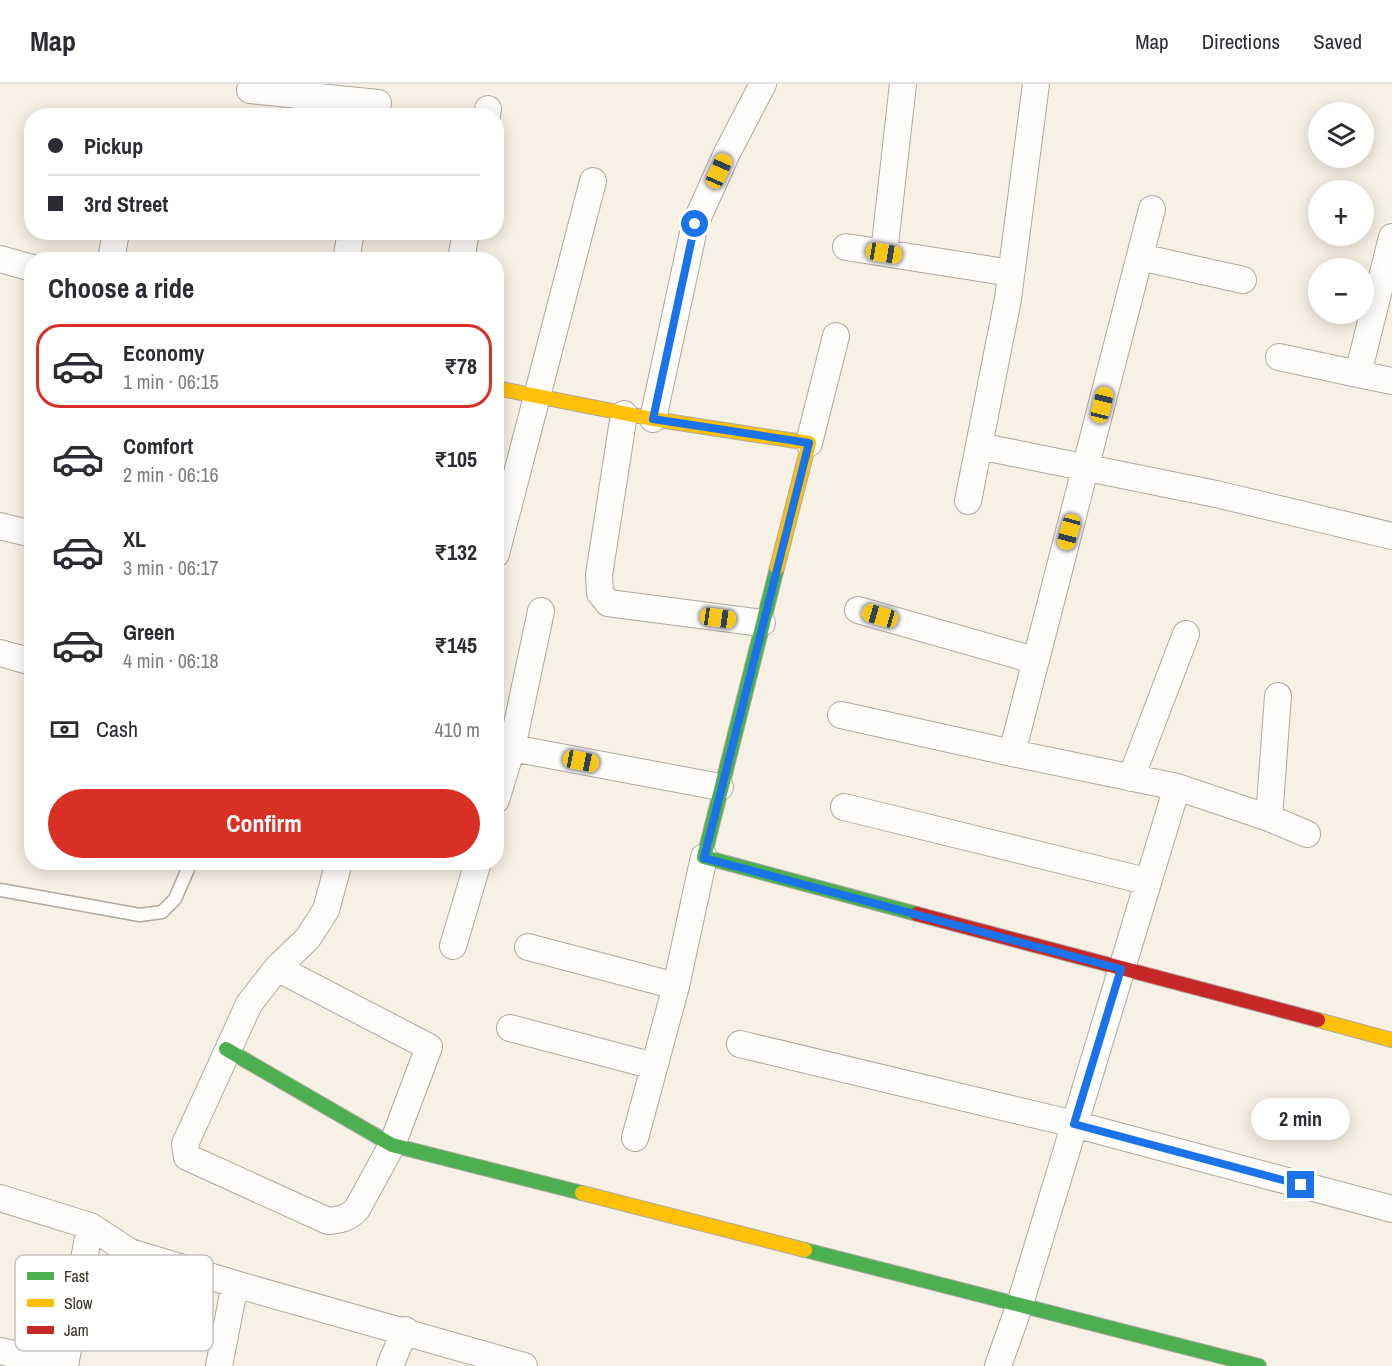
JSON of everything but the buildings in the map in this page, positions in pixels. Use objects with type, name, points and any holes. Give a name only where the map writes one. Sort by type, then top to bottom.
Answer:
[{"type":"street","points":[[653,419],[695,224],[727,153],[763,84]]},
{"type":"street","points":[[884,253],[903,84]]},
{"type":"street","points":[[968,501],[1011,273],[1036,84]]},
{"type":"street","points":[[250,90],[379,101]]},
{"type":"street","points":[[504,523],[593,181]]},
{"type":"street","points":[[1012,753],[1034,660],[1086,468],[1152,208]]},
{"type":"street","points":[[1358,374],[1392,237]]},
{"type":"street","points":[[846,247],[1011,273]]},
{"type":"street","points":[[1140,257],[1244,280]]},
{"type":"street","points":[[0,259],[24,265]]},
{"type":"street","points":[[635,1138],[676,986],[720,787],[836,336]]},
{"type":"street","points":[[1279,357],[1392,381]]},
{"type":"street","points":[[504,390],[624,414],[809,443]]},
{"type":"street","points":[[624,414],[599,575],[600,592],[608,603],[762,624]]},
{"type":"street","points":[[979,446],[1216,494],[1392,536]]},
{"type":"street","points":[[0,526],[24,532]]},
{"type":"street","points":[[858,610],[1034,660]]},
{"type":"street","points":[[541,611],[504,746],[720,787]]},
{"type":"street","points":[[1131,778],[1186,634]]},
{"type":"street","points":[[0,653],[24,660]]},
{"type":"street","points":[[1269,818],[1278,696]]},
{"type":"street","points":[[842,715],[1177,787],[1269,818],[1307,834]]},
{"type":"street","points":[[998,1366],[1020,1305],[1146,881],[1177,787]]},
{"type":"street","points":[[844,807],[1146,881]]},
{"type":"street","points":[[704,858],[1392,1040]]},
{"type":"street","points":[[276,968],[429,1047],[392,1145],[357,1209],[351,1215],[328,1221],[187,1157],[185,1144],[226,1049],[249,1004],[276,968],[308,938],[326,910],[337,870]]},
{"type":"street","points":[[453,946],[476,870]]},
{"type":"street","points":[[528,947],[676,986]]},
{"type":"street","points":[[510,1028],[654,1066]]},
{"type":"street","points":[[740,1044],[1074,1124],[1392,1209]]},
{"type":"street","points":[[226,1049],[392,1145],[1259,1366]]},
{"type":"street","points":[[0,1198],[90,1226],[130,1252],[140,1255]]},
{"type":"street","points":[[85,1255],[90,1226]]},
{"type":"street","points":[[213,1277],[405,1330],[524,1366]]},
{"type":"street","points":[[219,1366],[235,1284]]},
{"type":"street","points":[[390,1366],[405,1330]]},
{"type":"street","points":[[0,1352],[65,1366],[68,1351]]},
{"type":"lane","points":[[0,890],[140,915],[162,912],[175,899],[188,870]]},
{"type":"traffic: fast","points":[[777,568],[704,857],[917,914]]},
{"type":"traffic: fast","points":[[226,1049],[392,1145],[582,1193]]},
{"type":"traffic: fast","points":[[805,1250],[1259,1366]]},
{"type":"traffic: slow","points":[[504,390],[653,419],[809,443],[777,568]]},
{"type":"traffic: slow","points":[[1318,1020],[1392,1040]]},
{"type":"traffic: slow","points":[[582,1193],[805,1250]]},
{"type":"traffic: jam","points":[[917,914],[1318,1020]]},
{"type":"route","points":[[695,224],[653,419],[809,443],[704,858],[1121,969],[1074,1124],[1301,1185]]}]
